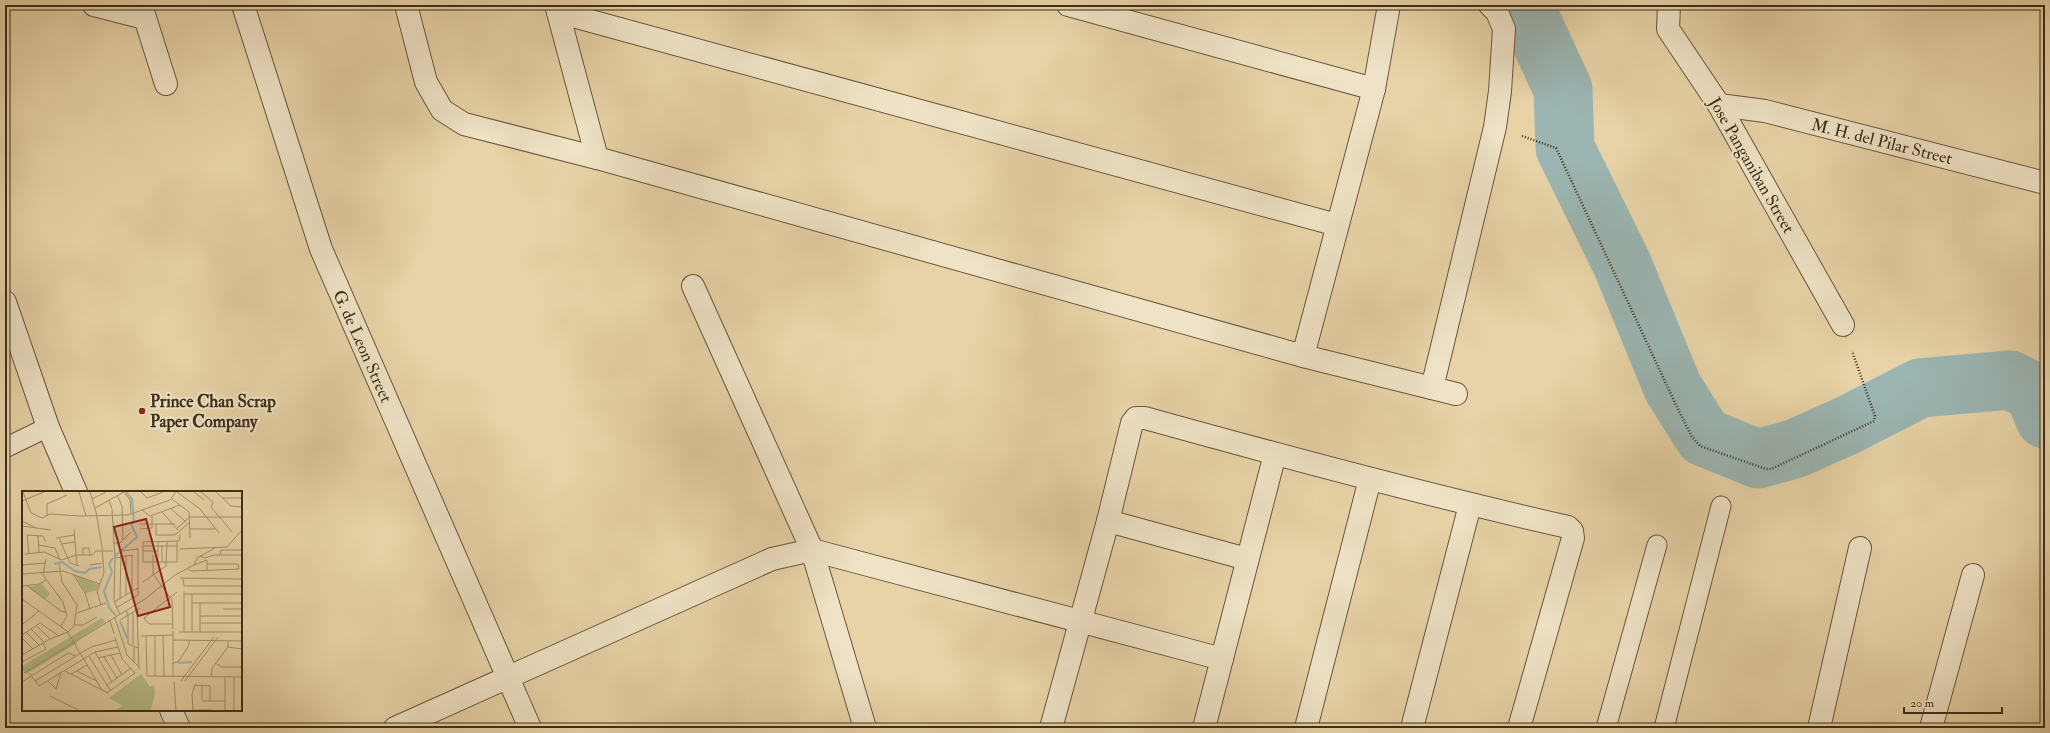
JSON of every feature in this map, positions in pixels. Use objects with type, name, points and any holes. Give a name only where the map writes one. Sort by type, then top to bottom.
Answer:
[{"type":"street","points":[[94,5],[143,12],[166,84]]},
{"type":"street","name":"G. de Leon Street","points":[[243,5],[321,249],[530,728]]},
{"type":"street","points":[[406,5],[426,82],[442,110],[464,124],[597,158],[1303,356],[1456,394]]},
{"type":"street","points":[[1068,5],[1374,89]]},
{"type":"street","points":[[1303,356],[1374,89],[1389,5]]},
{"type":"street","points":[[1432,388],[1495,127],[1500,91],[1504,29],[1497,12],[1490,5]]},
{"type":"street","name":"Jose Panganiban Street","points":[[1669,5],[1668,29],[1719,105],[1843,325]]},
{"type":"street","points":[[557,8],[597,158]]},
{"type":"street","points":[[557,8],[1337,225]]},
{"type":"street","name":"M. H. del Pilar Street","points":[[1719,105],[1765,111],[2045,183]]},
{"type":"street","points":[[693,286],[812,550],[865,728]]},
{"type":"street","points":[[5,302],[48,427],[76,491]]},
{"type":"street","points":[[1051,728],[1108,521],[1132,423],[1136,418],[1145,418],[1470,505],[1568,527],[1572,531],[1573,538],[1518,728]]},
{"type":"street","points":[[1204,728],[1275,454]]},
{"type":"street","points":[[1306,728],[1370,479]]},
{"type":"street","points":[[1412,728],[1470,505]]},
{"type":"street","points":[[1108,521],[1247,558]]},
{"type":"street","points":[[1819,728],[1860,548]]},
{"type":"street","points":[[395,728],[772,559],[812,550],[1080,622],[1222,658]]},
{"type":"street","points":[[1931,728],[1973,575]]},
{"type":"street","points":[[171,711],[179,728]]},
{"type":"lane","points":[[5,448],[48,427]]},
{"type":"lane","points":[[1664,728],[1721,506]]},
{"type":"lane","points":[[1606,728],[1657,545]]},
{"type":"path","points":[[1495,127],[1556,148],[1676,405],[1692,437],[1700,446],[1766,470],[1874,421],[1875,416],[1843,325]]},
{"type":"waterway","points":[[1524,5],[1563,89],[1565,148],[1622,264],[1673,388],[1704,437],[1758,459],[1794,449],[1848,425],[1920,388],[2010,380],[2034,392],[2045,419]]},
{"type":"place","name":"Prince Chan Scrap Paper Company","points":[[142,411]]}]
